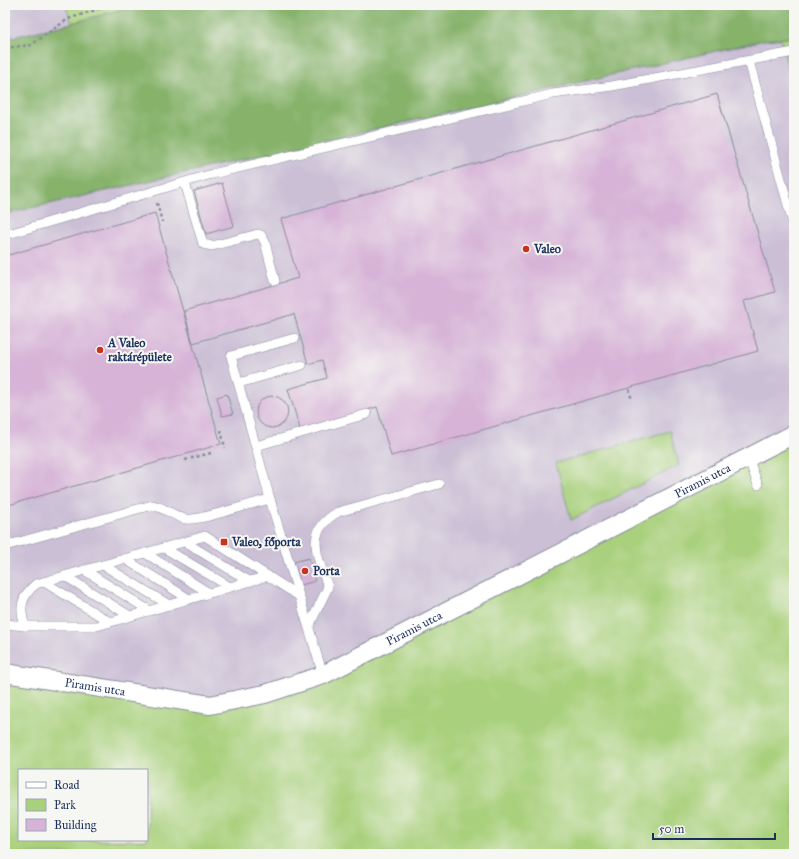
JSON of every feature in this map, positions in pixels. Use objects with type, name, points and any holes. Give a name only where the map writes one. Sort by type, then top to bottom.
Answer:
[{"type":"street","name":"Piramis utca","points":[[5,673],[210,705],[265,694],[323,675],[794,434]]},
{"type":"lane","points":[[5,235],[212,174],[553,94],[612,86],[794,52]]},
{"type":"lane","points":[[749,61],[794,227]]},
{"type":"lane","points":[[185,183],[203,244],[212,246],[258,234],[261,235],[265,242],[275,281]]},
{"type":"lane","points":[[294,338],[231,356],[270,498],[323,675]]},
{"type":"lane","points":[[239,383],[302,365]]},
{"type":"lane","points":[[256,446],[367,414]]},
{"type":"lane","points":[[748,457],[758,485]]},
{"type":"lane","points":[[309,626],[328,587],[315,545],[319,527],[325,520],[338,512],[439,484]]},
{"type":"lane","points":[[5,546],[152,505],[167,509],[180,517],[195,519],[270,498]]},
{"type":"lane","points":[[25,626],[21,607],[23,598],[36,584],[205,536],[299,596]]},
{"type":"lane","points":[[186,542],[249,581]]},
{"type":"lane","points":[[164,548],[230,587]]},
{"type":"lane","points":[[145,553],[209,593]]},
{"type":"lane","points":[[125,559],[189,599]]},
{"type":"lane","points":[[103,565],[169,605]]},
{"type":"lane","points":[[84,570],[150,611]]},
{"type":"lane","points":[[65,576],[130,616]]},
{"type":"lane","points":[[5,624],[25,626],[98,626],[268,576]]},
{"type":"lane","points":[[44,582],[110,622]]},
{"type":"path","points":[[5,48],[31,45],[68,19],[110,5]]},
{"type":"path","points":[[153,192],[162,222]]},
{"type":"path","points":[[629,390],[632,400]]},
{"type":"path","points":[[221,430],[225,448]]},
{"type":"path","points":[[185,460],[211,452]]},
{"type":"shaded area","points":[[5,5],[794,5],[794,37],[780,39],[794,89],[794,436],[325,677],[209,707],[5,677]]},
{"type":"green space","points":[[65,5],[138,5],[72,23]]},
{"type":"green space","points":[[138,5],[794,5],[794,37],[764,40],[5,214],[5,39]]},
{"type":"green space","points":[[794,37],[794,89],[780,38]]},
{"type":"green space","points":[[670,431],[679,465],[571,520],[556,463]]},
{"type":"green space","points":[[794,436],[794,854],[5,854],[5,677],[209,707],[266,697]]},
{"type":"building","name":"Valeo","points":[[717,94],[775,292],[744,301],[758,351],[391,456],[377,407],[300,429],[288,389],[327,378],[322,360],[308,364],[294,314],[193,343],[184,311],[298,278],[281,219]]},
{"type":"building","points":[[222,183],[234,226],[206,234],[194,191]]},
{"type":"building","name":"A Valeo raktárépülete","points":[[155,213],[221,444],[5,506],[5,256]]},
{"type":"building","points":[[227,394],[233,414],[222,416],[217,397]]},
{"type":"building","points":[[269,396],[275,396],[285,403],[288,412],[287,418],[281,425],[275,428],[269,428],[259,421],[256,415],[256,409],[263,399]]},
{"type":"building","name":"Porta","points":[[309,558],[315,581],[301,585],[294,562]]},
{"type":"place","name":"Valeo","points":[[526,249]]},
{"type":"place","name":"A Valeo raktárépülete","points":[[100,350]]},
{"type":"place","name":"Valeo, főporta","points":[[224,542]]},
{"type":"place","name":"Porta","points":[[305,571]]}]
